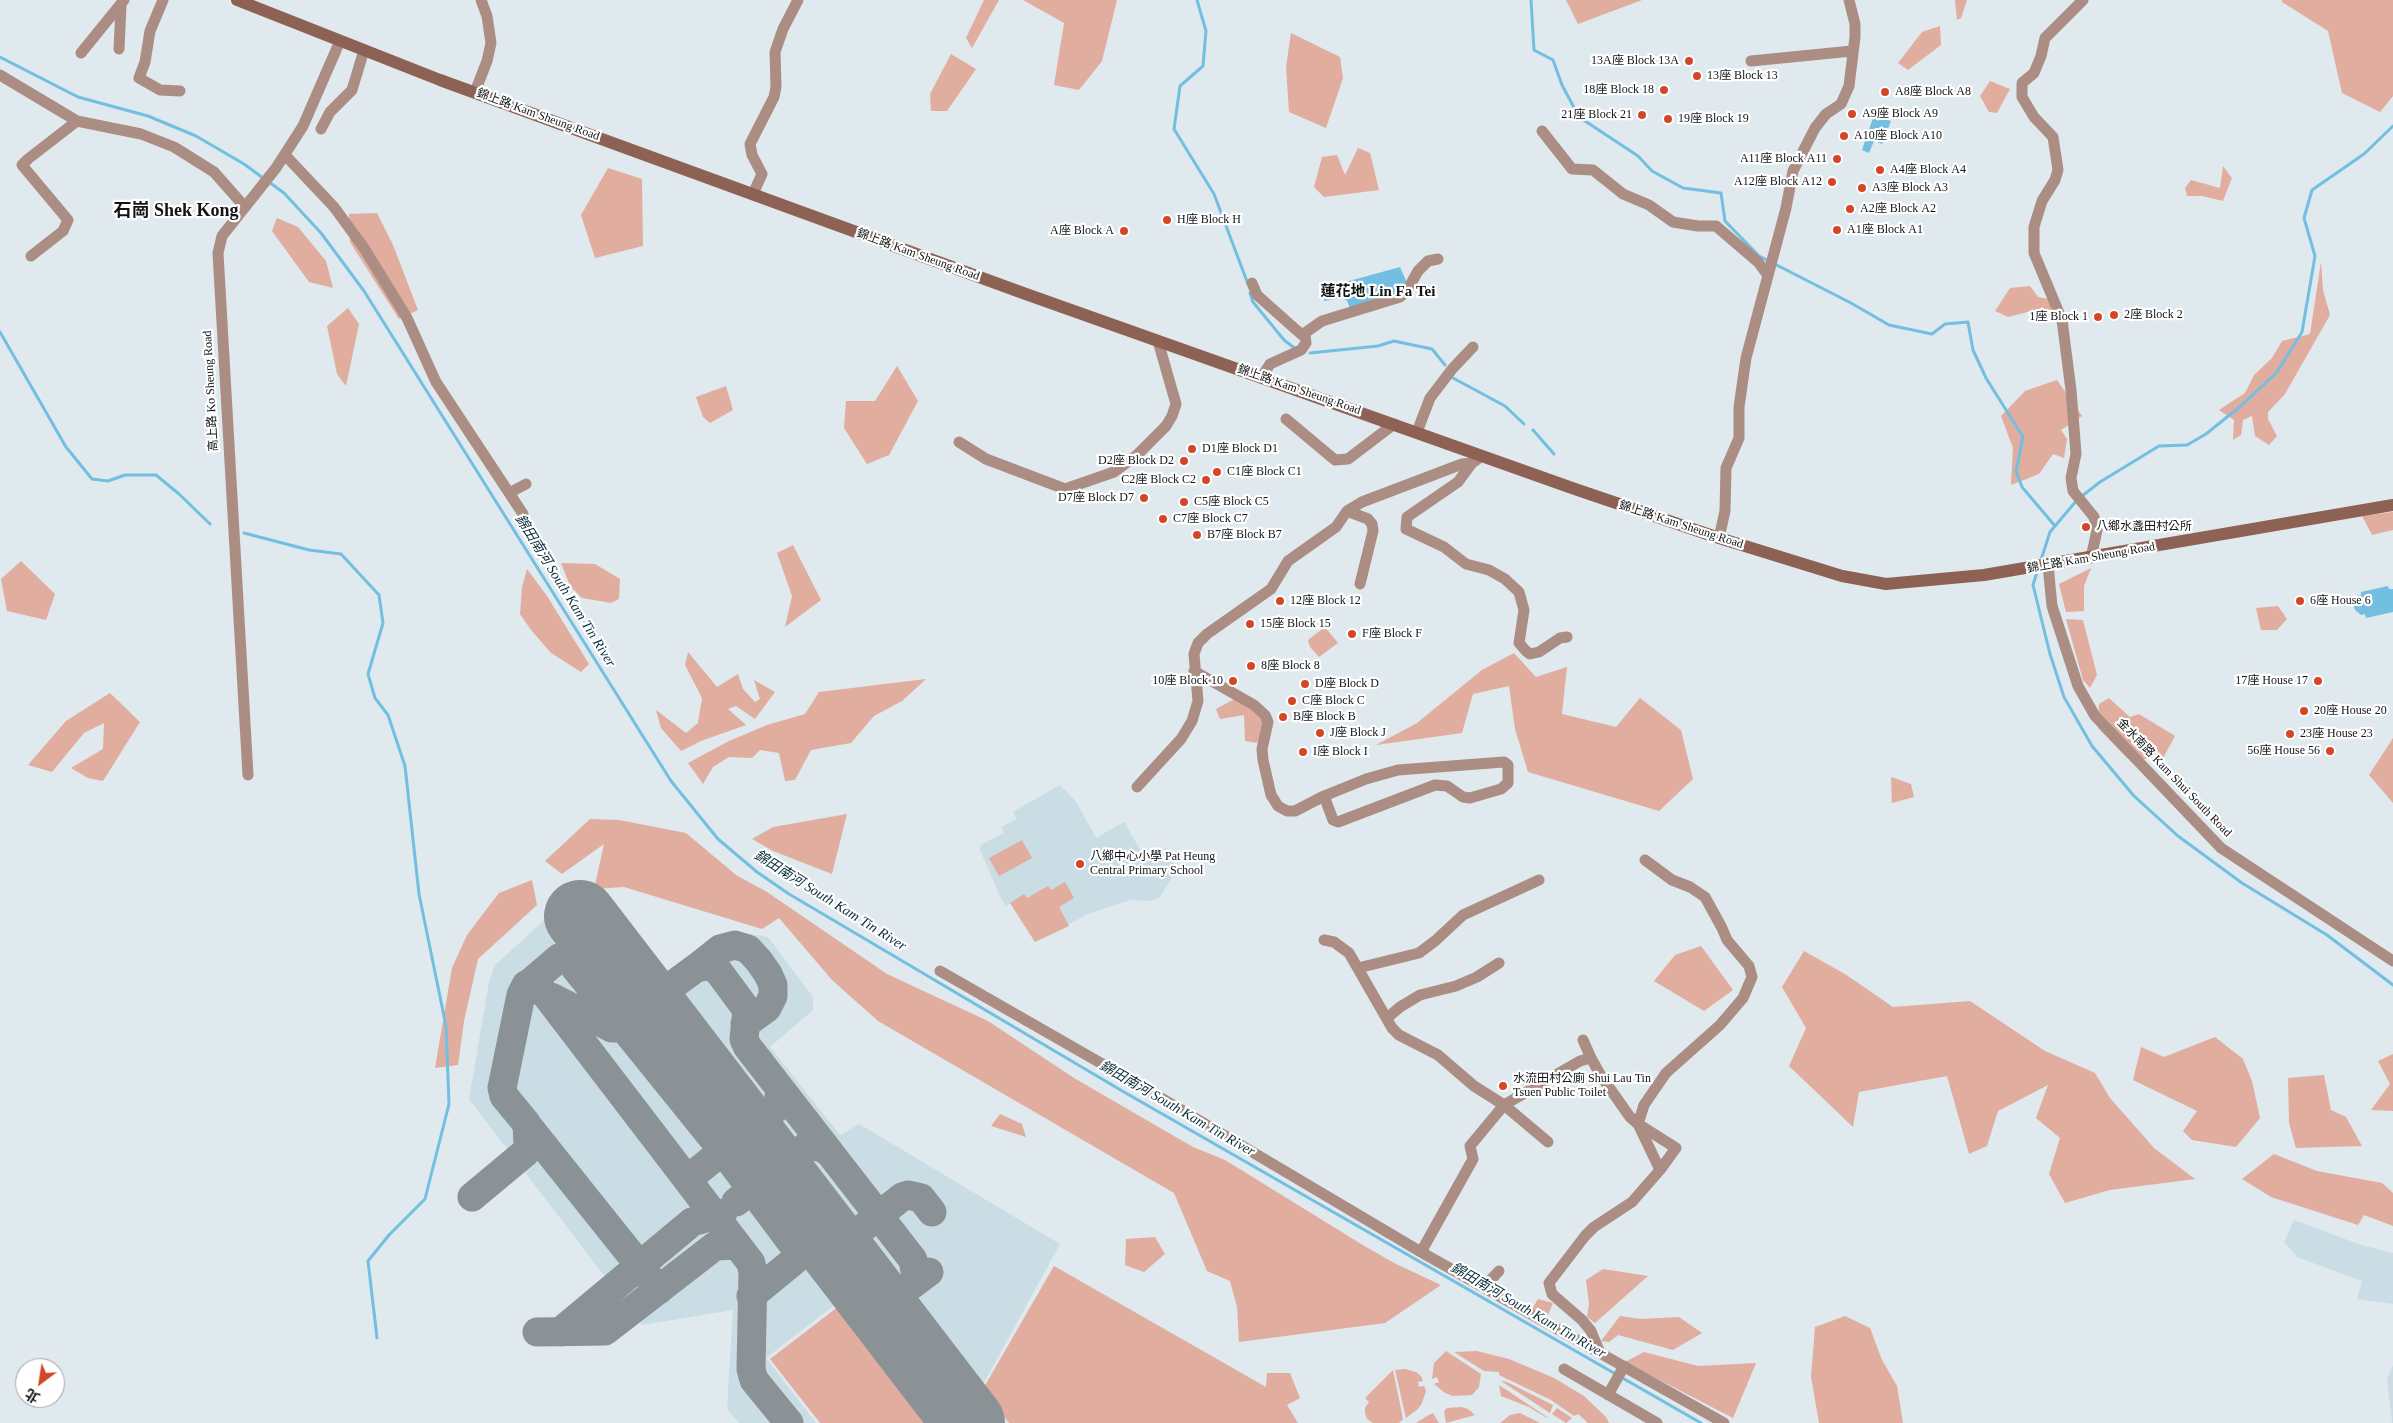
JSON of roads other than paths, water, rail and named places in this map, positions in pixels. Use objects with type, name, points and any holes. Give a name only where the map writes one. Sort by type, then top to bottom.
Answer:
[{"type":"main road","name":"錦上路 Kam Sheung Road","points":[[237,0],[475,92],[753,194],[1158,341],[1417,432],[1477,459],[1842,576],[1886,584],[1935,581],[2091,558],[2393,505]]},
{"type":"street","points":[[163,0],[150,31],[145,62],[139,78],[160,90],[180,91]]},
{"type":"street","points":[[475,92],[487,61],[491,42],[487,16],[481,0]]},
{"type":"street","points":[[753,194],[762,174],[750,149],[750,144],[774,97],[776,87],[775,52],[782,29],[798,0]]},
{"type":"street","points":[[1719,538],[1725,511],[1726,468],[1739,438],[1739,407],[1746,358],[1786,208],[1793,171],[1815,128],[1826,114],[1841,104],[1849,86],[1855,24],[1849,0]]},
{"type":"street","points":[[2083,0],[2045,38],[2041,56],[2034,73],[2022,83],[2022,97],[2034,117],[2053,137],[2058,170],[2055,180],[2042,200],[2034,227],[2034,253],[2062,320],[2071,390],[2076,454],[2071,478],[2073,491],[2094,517],[2097,530],[2091,558]]},
{"type":"street","points":[[119,49],[123,2]]},
{"type":"street","points":[[81,53],[123,2]]},
{"type":"street","name":"高上路 Ko Sheung Road","points":[[248,775],[218,253],[222,236],[282,160],[303,126],[340,41]]},
{"type":"street","points":[[321,129],[333,108],[352,90],[364,50]]},
{"type":"street","points":[[1751,61],[1852,51]]},
{"type":"street","points":[[0,75],[77,121],[141,134],[174,147],[214,172],[244,206]]},
{"type":"street","points":[[31,256],[63,231],[68,220],[22,165],[28,158],[77,121]]},
{"type":"street","points":[[1542,131],[1572,169],[1592,170],[1623,194],[1650,205],[1673,222],[1698,226],[1716,226],[1758,262],[1769,267]]},
{"type":"street","points":[[282,160],[334,207],[364,248],[407,318],[436,382],[523,514]]},
{"type":"street","points":[[1252,283],[1257,295],[1298,333],[1305,334],[1322,321],[1400,297],[1408,289],[1418,271],[1428,261],[1438,259]]},
{"type":"street","points":[[1262,377],[1270,364],[1301,350],[1306,343],[1305,334]]},
{"type":"street","points":[[959,442],[986,459],[1065,490],[1114,472],[1137,454],[1166,426],[1172,416],[1176,404],[1158,341]]},
{"type":"street","points":[[1417,432],[1430,398],[1453,368],[1473,347]]},
{"type":"street","points":[[1286,420],[1335,460],[1348,459],[1394,424]]},
{"type":"street","points":[[1137,787],[1188,729],[1196,711],[1198,701],[1194,654],[1198,642],[1271,589],[1288,561],[1336,527],[1347,511],[1362,502],[1477,459]]},
{"type":"street","points":[[1477,459],[1458,482],[1407,517],[1406,529],[1444,547],[1466,564],[1489,570],[1505,579],[1519,592],[1524,610],[1519,643],[1530,654],[1539,652],[1560,638],[1567,637]]},
{"type":"street","points":[[509,493],[526,484]]},
{"type":"street","points":[[1347,511],[1368,519],[1372,524],[1373,531],[1360,584]]},
{"type":"street","name":"金水南路 Kam Shui South Road","points":[[2046,565],[2052,606],[2078,686],[2095,716],[2221,848],[2393,961]]},
{"type":"street","points":[[1194,671],[1254,705],[1265,715],[1268,722],[1262,749],[1263,760],[1272,796],[1278,806],[1287,811],[1295,811],[1324,796],[1366,779],[1398,770],[1504,762],[1508,765],[1508,783],[1501,789],[1470,798],[1463,797],[1446,786],[1435,785],[1338,822],[1333,820],[1324,796]]},
{"type":"street","points":[[1638,1124],[1644,1105],[1666,1073],[1720,1025],[1743,998],[1752,977],[1749,966],[1726,940],[1722,928],[1704,897],[1690,887],[1672,880],[1645,860]]},
{"type":"street","points":[[1358,968],[1419,953],[1463,915],[1539,880]]},
{"type":"street","points":[[1324,940],[1334,942],[1349,953],[1399,1035],[1430,1049],[1474,1086],[1504,1105],[1548,1142]]},
{"type":"street","points":[[1387,1018],[1400,1006],[1420,995],[1456,986],[1499,963]]},
{"type":"street","points":[[940,971],[1166,1100],[1421,1252],[1724,1423]]},
{"type":"street","points":[[1582,1040],[1615,1097],[1638,1124],[1660,1170]]},
{"type":"street","points":[[1421,1252],[1473,1159],[1470,1146],[1504,1105],[1580,1061],[1591,1058]]},
{"type":"street","points":[[1600,1353],[1591,1331],[1582,1320],[1552,1294],[1549,1283],[1585,1236],[1594,1227],[1632,1202],[1676,1148],[1638,1124]]},
{"type":"street","points":[[1484,1287],[1499,1271]]},
{"type":"street","points":[[1608,1395],[1624,1366]]},
{"type":"street","points":[[1564,1369],[1657,1423]]},
{"type":"water","points":[[1874,115],[1891,121],[1882,144],[1874,141],[1869,153],[1862,150]]},
{"type":"water","points":[[1400,267],[1407,283],[1400,292],[1351,310],[1347,301],[1342,298],[1324,301],[1325,292],[1342,283]]},
{"type":"water","points":[[2388,586],[2389,589],[2393,589],[2393,612],[2366,618],[2365,614],[2361,615],[2355,610],[2353,604],[2358,599],[2357,596],[2361,595],[2361,592]]},
{"type":"waterway","points":[[1197,0],[1206,31],[1203,66],[1180,86],[1174,129],[1214,194],[1248,284]]},
{"type":"waterway","points":[[1531,0],[1534,50],[1553,60],[1562,85],[1579,117],[1638,156],[1652,171],[1683,188],[1721,193],[1725,221],[1759,256],[1851,303],[1889,325],[1932,334],[1945,324],[1968,322],[1973,350],[1986,378],[2023,437],[2016,471],[2022,487],[2055,526]]},
{"type":"waterway","name":"錦田南河 South Kam Tin River","points":[[0,57],[78,97],[148,116],[196,136],[244,164],[263,178]]},
{"type":"waterway","points":[[2082,496],[2100,482],[2159,446],[2187,445],[2206,434],[2242,405],[2277,372],[2302,332],[2315,256],[2304,218],[2312,190],[2364,154],[2393,126]]},
{"type":"waterway","name":"錦田南河 South Kam Tin River","points":[[269,182],[284,193],[321,233],[364,291],[671,781],[718,839],[757,872],[789,894],[1124,1092],[1701,1423]]},
{"type":"waterway","points":[[1250,293],[1253,302],[1284,340],[1296,349]]},
{"type":"waterway","points":[[0,332],[66,447],[92,479],[108,481],[125,475],[156,475],[210,524]]},
{"type":"waterway","points":[[1310,353],[1378,346],[1394,341],[1432,349],[1445,365]]},
{"type":"waterway","points":[[1453,378],[1505,406],[1524,424]]},
{"type":"waterway","points":[[1533,430],[1554,454]]},
{"type":"waterway","points":[[2040,563],[2050,532],[2077,500]]},
{"type":"waterway","points":[[244,533],[309,550],[341,554],[379,595],[383,623],[368,674],[375,698],[388,715],[405,766],[419,894],[446,1026],[449,1104],[425,1199],[389,1235],[368,1261],[377,1338]]},
{"type":"waterway","points":[[2038,569],[2033,585],[2050,654],[2064,697],[2092,746],[2134,796],[2178,836],[2242,883],[2327,935],[2393,985]]},
{"type":"place","name":"13A座 Block 13A","points":[[1689,61]]},
{"type":"place","name":"13座 Block 13","points":[[1697,76]]},
{"type":"place","name":"18座 Block 18","points":[[1664,90]]},
{"type":"place","name":"A8座 Block A8","points":[[1885,92]]},
{"type":"place","name":"A9座 Block A9","points":[[1852,114]]},
{"type":"place","name":"21座 Block 21","points":[[1642,115]]},
{"type":"place","name":"19座 Block 19","points":[[1668,119]]},
{"type":"place","name":"A10座 Block A10","points":[[1844,136]]},
{"type":"place","name":"A11座 Block A11","points":[[1837,159]]},
{"type":"place","name":"A4座 Block A4","points":[[1880,170]]},
{"type":"place","name":"A12座 Block A12","points":[[1832,182]]},
{"type":"place","name":"A3座 Block A3","points":[[1862,188]]},
{"type":"place","name":"A2座 Block A2","points":[[1850,209]]},
{"type":"place","name":"H座 Block H","points":[[1167,220]]},
{"type":"place","name":"A1座 Block A1","points":[[1837,230]]},
{"type":"place","name":"A座 Block A","points":[[1124,231]]},
{"type":"place","name":"2座 Block 2","points":[[2114,315]]},
{"type":"place","name":"1座 Block 1","points":[[2098,317]]},
{"type":"place","name":"D1座 Block D1","points":[[1192,449]]},
{"type":"place","name":"D2座 Block D2","points":[[1184,461]]},
{"type":"place","name":"C1座 Block C1","points":[[1217,472]]},
{"type":"place","name":"C2座 Block C2","points":[[1206,480]]},
{"type":"place","name":"D7座 Block D7","points":[[1144,498]]},
{"type":"place","name":"C5座 Block C5","points":[[1184,502]]},
{"type":"place","name":"C7座 Block C7","points":[[1163,519]]},
{"type":"place","name":"八鄉水盞田村公所","points":[[2086,527]]},
{"type":"place","name":"B7座 Block B7","points":[[1197,535]]},
{"type":"place","name":"12座 Block 12","points":[[1280,601]]},
{"type":"place","name":"6座 House 6","points":[[2300,601]]},
{"type":"place","name":"15座 Block 15","points":[[1250,624]]},
{"type":"place","name":"F座 Block F","points":[[1352,634]]},
{"type":"place","name":"8座 Block 8","points":[[1251,666]]},
{"type":"place","name":"10座 Block 10","points":[[1233,681]]},
{"type":"place","name":"17座 House 17","points":[[2318,681]]},
{"type":"place","name":"D座 Block D","points":[[1305,684]]},
{"type":"place","name":"C座 Block C","points":[[1292,701]]},
{"type":"place","name":"20座 House 20","points":[[2304,711]]},
{"type":"place","name":"B座 Block B","points":[[1283,717]]},
{"type":"place","name":"J座 Block J","points":[[1320,733]]},
{"type":"place","name":"23座 House 23","points":[[2290,734]]},
{"type":"place","name":"56座 House 56","points":[[2330,751]]},
{"type":"place","name":"I座 Block I","points":[[1303,752]]},
{"type":"place","name":"八鄉中心小學 Pat Heung Central Primary School","points":[[1080,864]]},
{"type":"place","name":"水流田村公廁 Shui Lau Tin Tsuen Public Toilet","points":[[1503,1086]]},
{"type":"district","name":"石崗 Shek Kong","points":[[176,211]]},
{"type":"district","name":"蓮花地 Lin Fa Tei","points":[[1378,292]]}]
